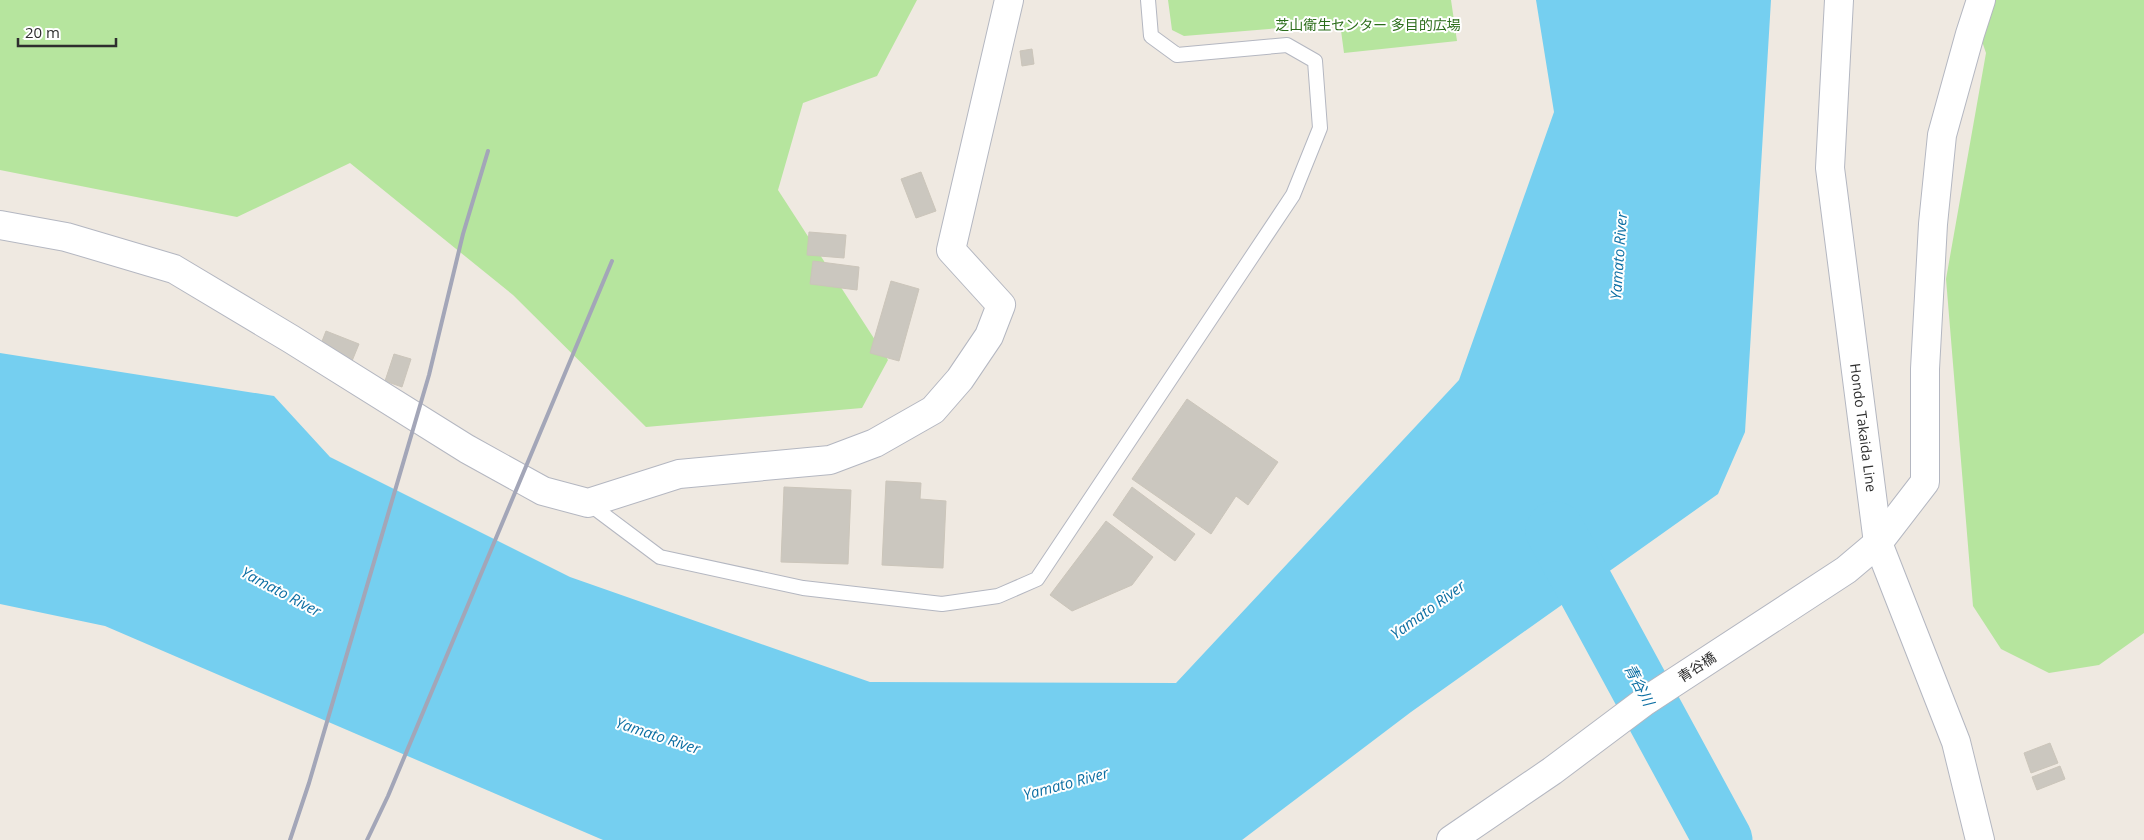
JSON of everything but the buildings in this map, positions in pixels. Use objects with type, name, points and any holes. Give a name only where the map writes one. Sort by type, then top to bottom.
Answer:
[{"type":"street","points":[[0,225],[66,237],[174,269],[291,339],[467,449],[543,491],[588,503],[679,474],[830,460],[875,444],[932,410],[960,379],[989,336],[1001,305],[951,250],[1008,0]]},
{"type":"street","name":"Hondo Takaida Line","points":[[1840,0],[1830,168],[1878,543],[1956,742],[1980,840]]},
{"type":"street","name":"青谷橋","points":[[1451,840],[1552,771],[1644,702],[1846,570],[1878,543],[1925,482],[1925,369],[1933,224],[1942,135],[1981,0]]},
{"type":"lane","points":[[588,503],[660,557],[803,588],[942,604],[998,596],[1037,579],[1294,194],[1320,128],[1315,61],[1287,45],[1177,55],[1151,36],[1148,0]]},
{"type":"green space","points":[[0,0],[917,0],[877,76],[803,103],[778,190],[888,360],[862,408],[646,427],[513,295],[350,163],[237,217],[0,170]]},
{"type":"green space","name":"芝山衛生センター 多目的広場","points":[[1168,0],[1451,0],[1457,41],[1344,53],[1340,23],[1184,36],[1172,30]]},
{"type":"green space","points":[[1968,0],[2144,0],[2144,633],[2099,665],[2049,673],[2001,649],[1973,606],[1946,279],[1986,53]]},
{"type":"water","name":"Yamato River","points":[[1536,0],[1771,0],[1745,432],[1718,494],[1411,712],[1242,840],[603,840],[105,626],[0,604],[0,353],[274,396],[330,457],[570,577],[870,682],[1176,683],[1459,380],[1554,112]]},
{"type":"waterway","name":"青谷川","points":[[1555,531],[1723,840]]},
{"type":"railway","points":[[290,840],[309,783],[429,375],[463,234],[488,151]]},
{"type":"railway","points":[[367,840],[388,796],[612,261]]}]
